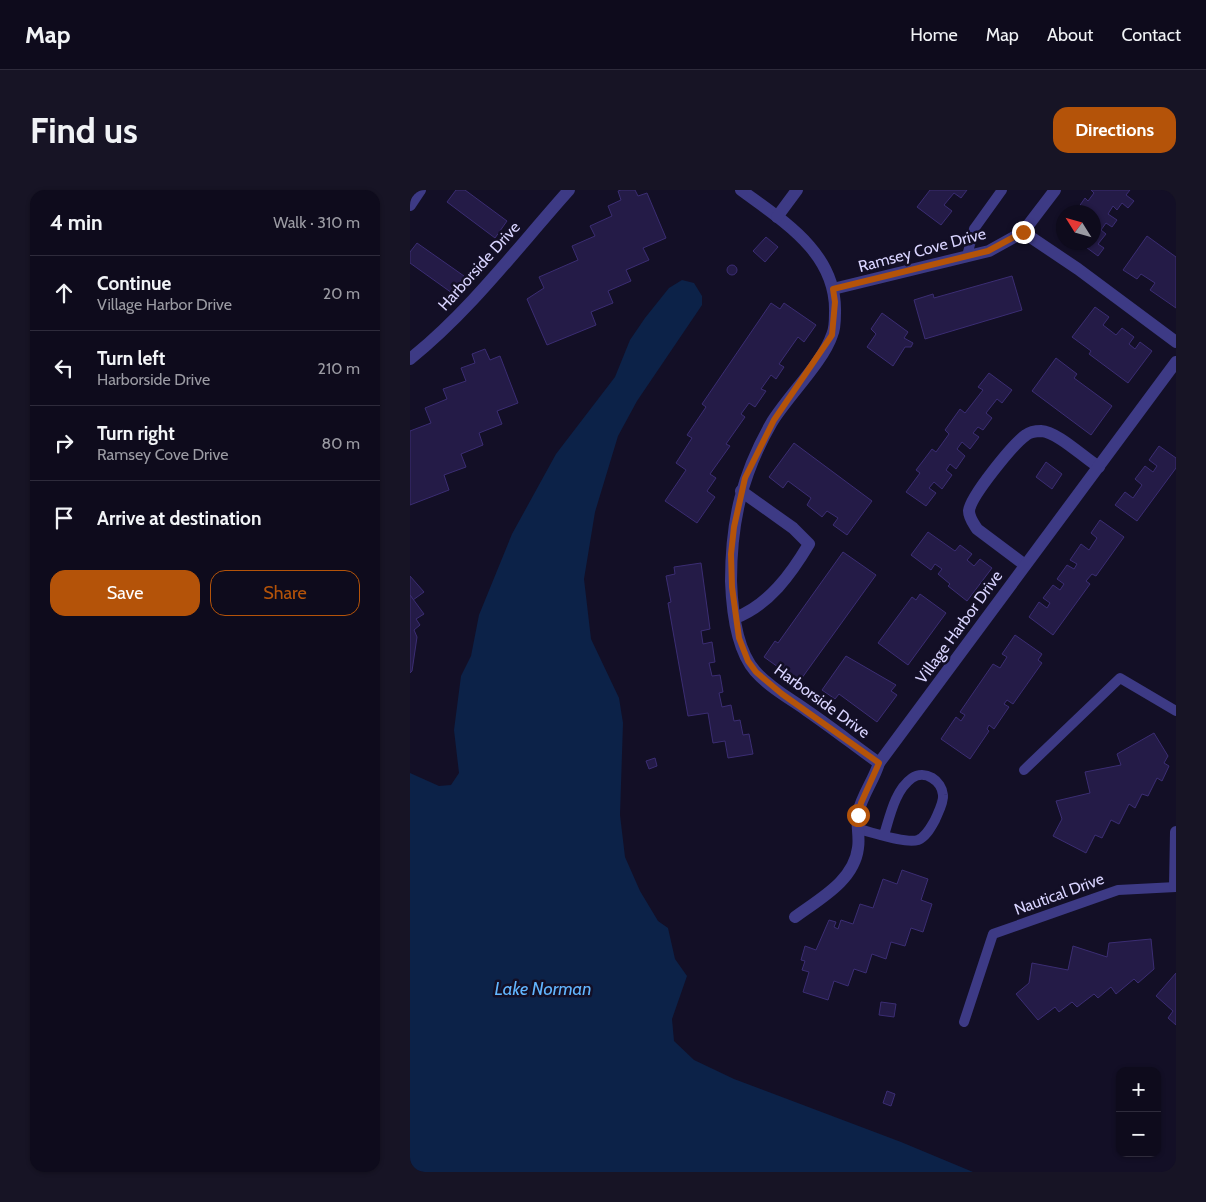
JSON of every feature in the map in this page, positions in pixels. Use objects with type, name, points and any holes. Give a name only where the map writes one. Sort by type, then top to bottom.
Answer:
[{"type":"street","points":[[410,205],[420,190]]},
{"type":"street","name":"Harborside Drive","points":[[410,359],[438,335],[468,304],[569,190]]},
{"type":"street","points":[[777,217],[797,190]]},
{"type":"street","name":"Ramsey Cove Drive","points":[[833,289],[988,251],[1023,232],[1054,190]]},
{"type":"street","name":"Harborside Drive","points":[[746,191],[801,237],[816,254],[828,273],[835,302],[832,335],[774,420],[757,450],[741,491],[731,554],[732,587],[736,618],[748,661],[756,672],[782,694],[879,763]]},
{"type":"street","points":[[1023,232],[1078,269],[1176,342]]},
{"type":"street","name":"Village Harbor Drive","points":[[795,917],[836,888],[848,873],[856,860],[861,803],[879,763],[1176,362]]},
{"type":"street","points":[[1025,565],[977,528],[972,521],[970,512],[972,501],[1002,460],[1027,434],[1042,431],[1054,436],[1100,467]]},
{"type":"street","points":[[736,618],[750,612],[780,586],[809,544],[793,528],[741,491]]},
{"type":"street","name":"Nautical Drive","points":[[1176,832],[1176,887]]},
{"type":"lane","points":[[967,256],[974,229],[1002,190]]},
{"type":"lane","points":[[1024,770],[1120,678],[1176,711]]},
{"type":"lane","points":[[858,830],[884,835],[916,841],[922,838],[931,828],[944,796],[941,787],[931,776],[920,775],[913,778],[903,789],[894,804],[884,835]]},
{"type":"lane","name":"Nautical Drive","points":[[964,1022],[993,934],[1118,890],[1176,887]]},
{"type":"water","name":"Lake Norman","points":[[682,280],[694,283],[702,296],[702,305],[637,401],[618,436],[595,512],[584,579],[591,639],[619,698],[623,723],[620,815],[625,857],[640,891],[658,921],[668,928],[675,959],[687,976],[672,1019],[674,1041],[694,1060],[734,1079],[901,1142],[973,1172],[410,1172],[410,773],[439,786],[451,785],[459,773],[454,730],[461,676],[471,656],[479,615],[512,534],[556,454],[615,377],[630,340],[669,288]]},
{"type":"building","points":[[456,190],[465,190],[507,221],[495,238],[447,202]]},
{"type":"building","points":[[635,190],[638,196],[647,193],[666,238],[643,248],[649,260],[626,270],[631,281],[608,291],[613,303],[591,312],[596,325],[547,345],[527,299],[544,288],[539,277],[578,260],[572,246],[595,236],[590,226],[612,216],[608,206],[621,200],[618,191]]},
{"type":"building","points":[[930,190],[967,190],[961,198],[954,193],[944,205],[952,211],[941,225],[917,207]]},
{"type":"building","points":[[1091,190],[1130,190],[1126,195],[1134,201],[1128,208],[1122,203],[1117,210],[1113,206],[1108,214],[1117,220],[1112,227],[1106,223],[1101,230],[1101,205],[1080,205],[1085,198],[1088,201],[1094,193]]},
{"type":"building","points":[[1101,230],[1106,234],[1101,240]]},
{"type":"building","points":[[1147,236],[1176,257],[1176,308],[1150,290],[1155,283],[1141,274],[1137,279],[1123,270]]},
{"type":"building","points":[[766,237],[778,247],[765,262],[753,251]]},
{"type":"building","points":[[417,243],[464,276],[452,293],[410,263],[410,252]]},
{"type":"building","points":[[1101,246],[1104,248],[1098,256],[1090,250],[1101,250]]},
{"type":"building","points":[[732,265],[737,270],[732,275],[727,270]]},
{"type":"building","points":[[1012,276],[1022,310],[925,339],[914,300],[933,294],[934,298]]},
{"type":"building","points":[[771,303],[780,309],[784,303],[816,325],[804,342],[798,337],[779,364],[784,367],[776,379],[771,375],[761,389],[766,391],[755,407],[749,403],[741,414],[745,417],[726,444],[730,446],[710,474],[716,478],[707,491],[715,497],[697,523],[665,501],[686,470],[676,463],[692,438],[687,435],[706,407],[702,404]]},
{"type":"building","points":[[1095,307],[1109,317],[1103,325],[1116,335],[1122,328],[1134,337],[1129,344],[1135,349],[1140,342],[1152,351],[1128,383],[1089,354],[1091,351],[1072,337]]},
{"type":"building","points":[[882,313],[908,332],[904,338],[913,343],[911,347],[905,347],[893,366],[867,347],[876,334],[871,329]]},
{"type":"building","points":[[485,349],[490,360],[500,356],[518,403],[497,411],[502,424],[479,433],[483,445],[461,454],[466,467],[444,475],[449,490],[410,505],[410,431],[431,423],[425,408],[447,399],[443,389],[466,381],[461,368],[475,363],[472,354]]},
{"type":"building","points":[[1056,358],[1077,374],[1074,378],[1112,406],[1091,435],[1032,391]]},
{"type":"building","points":[[989,373],[1012,390],[1002,403],[997,399],[986,413],[992,418],[983,430],[978,427],[973,433],[979,437],[970,449],[962,442],[957,449],[965,456],[956,469],[950,464],[946,470],[952,475],[942,489],[934,482],[929,488],[936,493],[926,506],[906,492],[920,473],[916,470],[932,449],[936,452],[949,434],[945,430],[960,409],[965,413],[983,390],[978,387]]},
{"type":"building","points":[[794,443],[872,501],[847,535],[833,525],[838,518],[827,511],[822,517],[807,505],[811,498],[788,481],[783,488],[769,477]]},
{"type":"building","points":[[1159,446],[1176,458],[1176,468],[1137,521],[1115,505],[1125,492],[1133,498],[1142,485],[1135,479],[1145,466],[1153,472],[1157,466],[1149,460]]},
{"type":"building","points":[[1046,462],[1062,474],[1052,489],[1036,477]]},
{"type":"building","points":[[1100,520],[1124,537],[1096,576],[1092,574],[1086,581],[1090,584],[1053,635],[1029,617],[1039,602],[1047,608],[1050,603],[1043,598],[1053,585],[1060,590],[1064,584],[1057,579],[1067,565],[1074,569],[1077,564],[1070,560],[1081,544],[1089,550],[1097,538],[1091,533]]},
{"type":"building","points":[[928,532],[955,551],[960,545],[972,554],[967,560],[974,566],[980,559],[992,568],[967,601],[948,586],[950,584],[938,574],[942,569],[935,564],[931,570],[911,555]]},
{"type":"building","points":[[843,552],[876,575],[799,682],[764,657],[775,641],[778,643]]},
{"type":"building","points":[[701,563],[710,629],[701,631],[703,644],[712,642],[715,662],[709,663],[712,676],[720,675],[723,692],[719,693],[722,707],[731,705],[734,721],[740,720],[743,735],[749,734],[753,754],[728,758],[725,741],[713,743],[708,713],[688,716],[668,603],[671,602],[666,576],[675,574],[674,567]]},
{"type":"building","points":[[410,576],[424,592],[413,600],[410,595]]},
{"type":"building","points":[[920,594],[946,613],[908,665],[878,643],[912,597],[916,600]]},
{"type":"building","points":[[410,595],[424,614],[416,619],[420,625],[414,630],[417,637],[412,671],[410,673]]},
{"type":"building","points":[[1015,635],[1042,654],[1038,660],[1042,663],[1013,704],[1007,700],[1004,704],[1009,707],[994,729],[989,725],[987,729],[989,731],[970,759],[941,739],[956,717],[961,721],[965,715],[960,712],[993,664],[1000,668],[1007,657],[1002,654]]},
{"type":"building","points":[[846,656],[896,685],[891,691],[897,695],[877,722],[839,694],[835,699],[822,690]]},
{"type":"building","points":[[1154,733],[1168,756],[1164,763],[1169,766],[1162,781],[1157,778],[1148,796],[1142,794],[1135,808],[1129,804],[1119,824],[1111,820],[1102,838],[1095,835],[1086,853],[1053,836],[1062,819],[1056,801],[1090,793],[1085,772],[1121,765],[1117,754]]},
{"type":"building","points":[[655,758],[657,766],[649,769],[646,761]]},
{"type":"building","points":[[902,870],[928,879],[921,900],[932,904],[923,932],[911,928],[905,946],[891,942],[886,959],[872,954],[866,973],[854,969],[848,986],[834,981],[828,1000],[803,992],[809,972],[802,970],[805,961],[801,960],[805,946],[816,950],[829,920],[836,922],[834,927],[838,929],[841,920],[853,924],[860,904],[873,908],[883,879],[897,884]]},
{"type":"building","points":[[1151,939],[1154,969],[1138,983],[1134,979],[1116,994],[1111,987],[1098,998],[1094,994],[1077,1007],[1072,1002],[1059,1012],[1055,1007],[1038,1020],[1016,994],[1029,983],[1032,963],[1068,970],[1073,946],[1107,957],[1109,943]]},
{"type":"building","points":[[1176,973],[1176,1025],[1168,1018],[1173,1011],[1156,996]]},
{"type":"building","points":[[881,1002],[896,1004],[894,1017],[879,1015]]},
{"type":"building","points":[[887,1091],[895,1094],[891,1106],[883,1103]]},
{"type":"route","points":[[858,815],[861,803],[878,769],[879,763],[766,682],[748,661],[739,638],[732,587],[731,554],[741,491],[757,450],[774,420],[822,353],[832,335],[835,317],[833,289],[988,251],[1023,232]]}]
